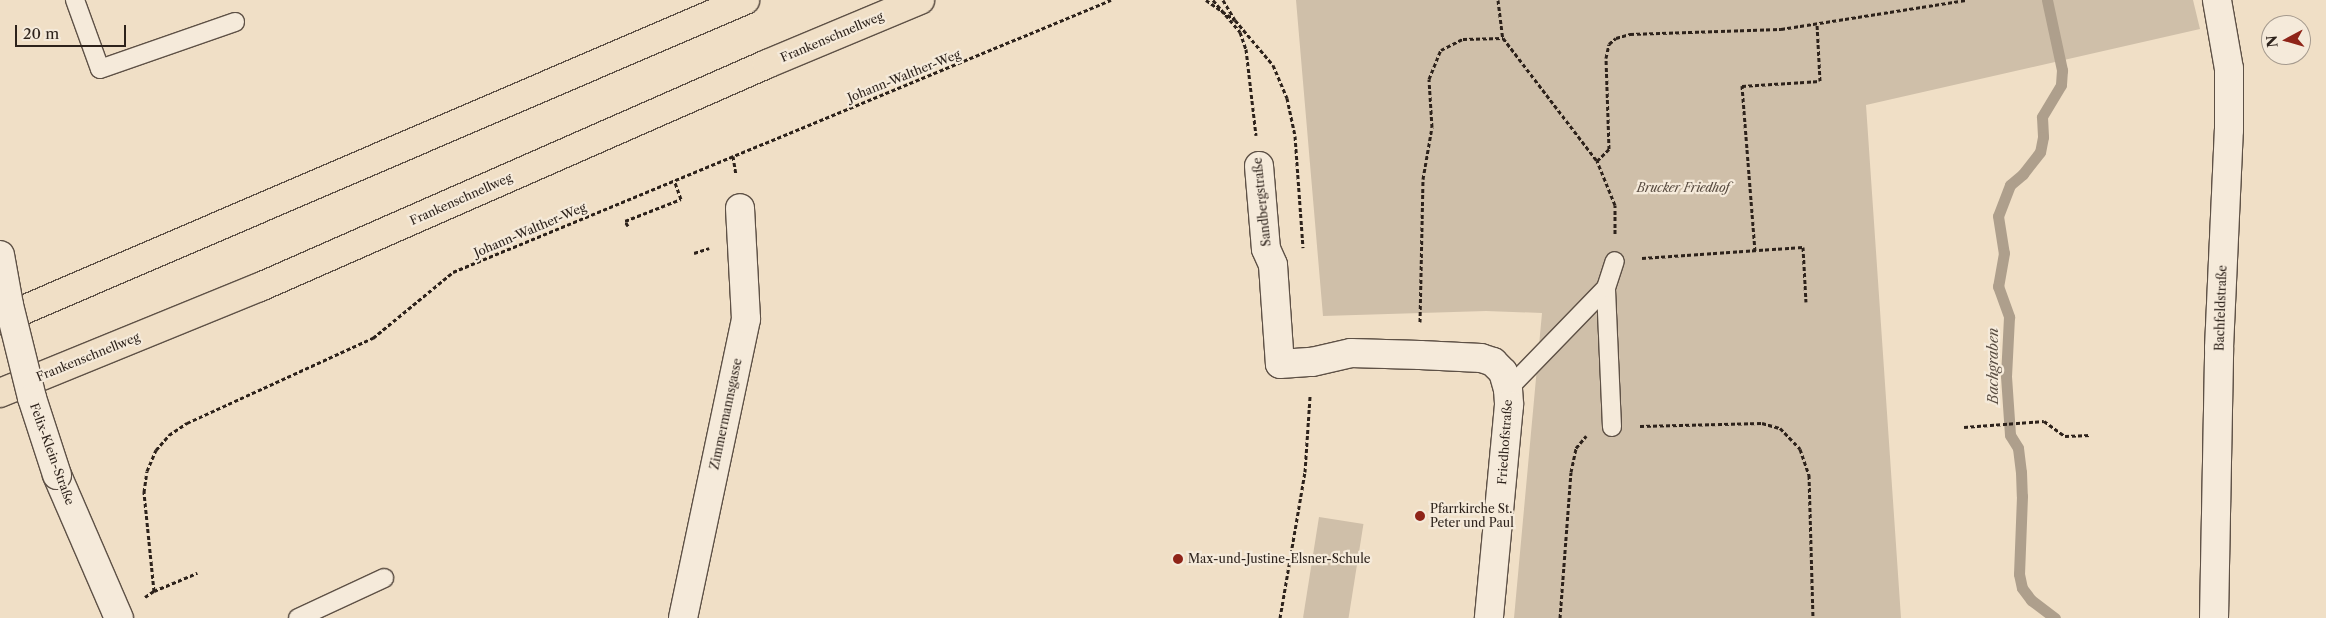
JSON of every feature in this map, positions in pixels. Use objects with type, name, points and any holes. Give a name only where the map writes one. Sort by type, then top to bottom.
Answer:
[{"type":"highway","points":[[0,320],[745,0]]},
{"type":"highway","name":"Frankenschnellweg","points":[[0,393],[260,287],[749,72],[920,0]]},
{"type":"street","name":"Bachfeldstraße","points":[[2214,618],[2219,348],[2229,78],[2217,0]]},
{"type":"street","name":"Sandbergstraße","points":[[1259,166],[1266,249],[1273,265],[1280,364],[1312,362]]},
{"type":"street","name":"Zimmermannsgasse","points":[[683,618],[746,320],[740,208]]},
{"type":"street","name":"Felix-Klein-Straße","points":[[0,255],[9,305],[32,398],[57,475],[118,616]]},
{"type":"street","name":"Friedhofstraße","points":[[1312,362],[1351,353],[1481,358],[1493,362],[1503,372],[1508,389],[1509,405],[1489,618]]},
{"type":"lane","points":[[75,0],[100,69],[235,22]]},
{"type":"lane","points":[[1612,427],[1606,288],[1615,260]]},
{"type":"lane","points":[[1508,389],[1606,288]]},
{"type":"lane","points":[[298,618],[384,578]]},
{"type":"path","name":"Johann-Walther-Weg","points":[[154,591],[144,492],[147,471],[156,450],[168,435],[187,423],[373,338],[452,272],[1111,0]]},
{"type":"path","points":[[1206,0],[1235,20]]},
{"type":"path","name":"Sandbergstraße","points":[[1213,0],[1240,32],[1246,49],[1259,166]]},
{"type":"path","points":[[1223,0],[1235,20],[1272,65],[1287,98],[1295,136],[1301,215]]},
{"type":"path","points":[[1498,0],[1503,38],[1597,161],[1614,205],[1615,260],[1804,247],[1806,302]]},
{"type":"path","points":[[1597,161],[1609,149],[1606,58],[1609,44],[1616,38],[1630,34],[1781,29],[1966,0]]},
{"type":"path","points":[[1755,251],[1742,86],[1820,81],[1817,24]]},
{"type":"path","points":[[1420,355],[1423,179],[1432,127],[1429,78],[1441,50],[1463,39],[1503,38]]},
{"type":"path","points":[[628,226],[626,221],[681,199],[674,180]]},
{"type":"path","points":[[1280,618],[1305,472],[1312,362]]},
{"type":"path","points":[[1964,427],[2044,421],[2065,436],[2091,435]]},
{"type":"path","points":[[1560,618],[1571,472],[1576,448],[1588,434],[1605,427],[1762,423],[1780,428],[1800,449],[1809,475],[1813,618]]},
{"type":"path","points":[[118,616],[154,591],[197,573]]},
{"type":"green space","name":"Brucker Friedhof","points":[[1296,0],[2193,0],[2200,29],[1866,105],[1901,618],[1514,618],[1542,313],[1486,311],[1323,316]]},
{"type":"green space","points":[[1319,517],[1363,524],[1349,618],[1303,618]]},
{"type":"waterway","name":"Bachgraben","points":[[2047,0],[2062,70],[2061,85],[2042,117],[2043,137],[2040,152],[2023,174],[2010,185],[1998,216],[2004,253],[1998,286],[2009,317],[2006,376],[2010,435],[2018,448],[2021,472],[2019,574],[2022,588],[2031,600],[2055,618]]},
{"type":"place","name":"Pfarrkirche St. Peter und Paul","points":[[1420,516]]},
{"type":"place","name":"Max-und-Justine-Elsner-Schule","points":[[1178,559]]}]
